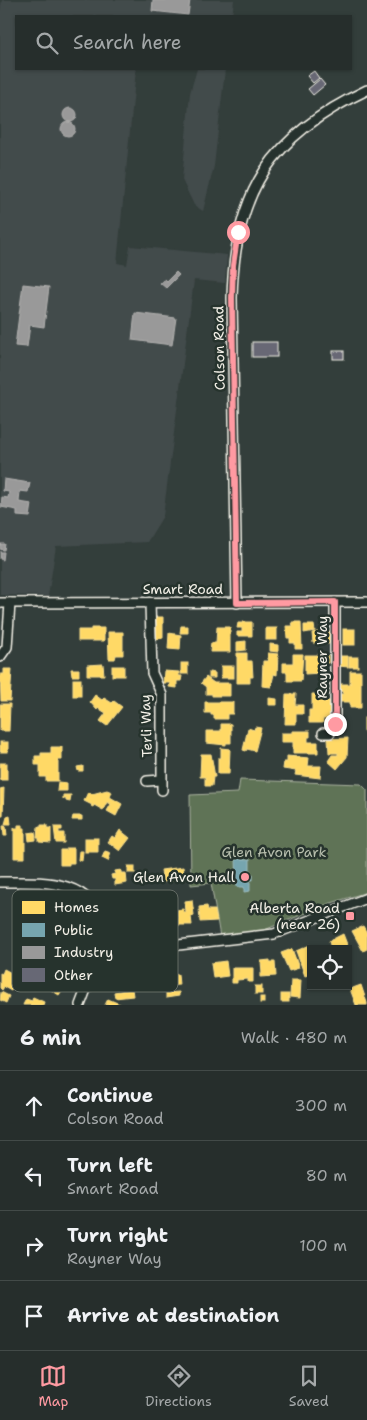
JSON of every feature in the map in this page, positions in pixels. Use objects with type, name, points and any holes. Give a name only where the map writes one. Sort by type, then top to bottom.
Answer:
[{"type":"street","name":"Colson Road","points":[[237,603],[232,298],[233,265],[238,232],[248,201],[256,185],[278,152],[312,122],[367,90]]},
{"type":"street","name":"Rayner Way","points":[[323,733],[330,733],[335,724],[335,602]]},
{"type":"street","name":"Smart Road","points":[[0,604],[367,602]]},
{"type":"street","name":"Terli Way","points":[[147,781],[162,785],[162,694],[152,673],[150,603]]},
{"type":"street","points":[[0,657],[7,647],[10,604]]},
{"type":"street","points":[[0,882],[52,883],[73,890]]},
{"type":"street","points":[[178,945],[274,934],[367,898]]},
{"type":"street","points":[[80,1005],[86,992]]},
{"type":"shaded area","points":[[2,0],[234,0],[232,15],[15,15],[15,70],[136,70],[117,263],[127,265],[130,246],[227,255],[225,283],[194,280],[163,516],[147,542],[56,546],[48,596],[0,595],[0,12]]},
{"type":"shaded area","points":[[197,70],[225,70],[214,166],[203,211],[194,205],[182,180],[190,93]]},
{"type":"green space","name":"Glen Avon Park","points":[[240,780],[361,784],[367,790],[367,892],[328,904],[257,933],[220,937],[211,883],[191,885],[190,795],[238,793]]},
{"type":"building: Homes","points":[[154,617],[163,617],[163,638],[154,639]]},
{"type":"building: Homes","points":[[252,622],[252,636],[237,636],[237,632],[242,632],[242,628],[237,628],[238,623]]},
{"type":"building: Homes","points":[[292,622],[301,622],[302,649],[295,649],[295,643],[290,643],[290,638],[287,638],[286,626],[293,626]]},
{"type":"building: Homes","points":[[304,625],[314,625],[315,631],[304,633]]},
{"type":"building: Homes","points":[[181,626],[188,626],[188,633],[180,633]]},
{"type":"building: Homes","points":[[217,627],[230,627],[230,652],[210,652],[211,643],[216,643]]},
{"type":"building: Homes","points":[[91,628],[104,628],[104,641],[78,641],[78,630],[91,630]]},
{"type":"building: Homes","points":[[266,628],[277,628],[277,640],[266,640]]},
{"type":"building: Homes","points":[[343,629],[355,629],[355,645],[343,645]]},
{"type":"building: Homes","points":[[331,630],[332,644],[313,643],[312,633]]},
{"type":"building: Homes","points":[[108,632],[123,632],[123,655],[116,655],[115,659],[109,659]]},
{"type":"building: Homes","points":[[169,633],[181,635],[180,650],[168,649]]},
{"type":"building: Homes","points":[[246,641],[246,650],[237,651],[237,642]]},
{"type":"building: Homes","points":[[270,644],[278,645],[278,652],[270,651]]},
{"type":"building: Homes","points":[[237,653],[247,653],[247,661],[252,661],[253,677],[250,677],[250,683],[237,683]]},
{"type":"building: Homes","points":[[268,653],[278,654],[277,675],[274,674],[271,687],[262,686],[263,661],[268,661]]},
{"type":"building: Homes","points":[[293,654],[303,654],[301,681],[287,681],[287,672],[283,672],[283,663],[293,663]]},
{"type":"building: Homes","points":[[305,655],[328,655],[328,663],[321,663],[321,673],[305,674]]},
{"type":"building: Homes","points":[[339,656],[348,656],[348,667],[339,666]]},
{"type":"building: Homes","points":[[349,657],[358,657],[358,667],[349,667]]},
{"type":"building: Homes","points":[[181,663],[188,663],[188,674],[181,674]]},
{"type":"building: Homes","points":[[103,664],[104,675],[87,675],[87,665]]},
{"type":"building: Homes","points":[[112,666],[124,666],[124,676],[112,676]]},
{"type":"building: Homes","points":[[221,666],[234,666],[234,678],[221,678]]},
{"type":"building: Homes","points":[[4,669],[12,669],[10,701],[1,701],[0,674],[4,674]]},
{"type":"building: Homes","points":[[71,669],[79,669],[79,676],[72,676]]},
{"type":"building: Homes","points":[[164,671],[179,672],[179,676],[182,676],[181,681],[177,681],[177,688],[169,687],[170,683],[163,683]]},
{"type":"building: Homes","points":[[350,671],[361,671],[361,708],[350,708],[350,702],[340,702],[340,694],[343,694],[343,691],[340,691],[340,684],[350,684]]},
{"type":"building: Homes","points":[[209,672],[215,673],[215,678],[209,678]]},
{"type":"building: Homes","points":[[206,677],[214,683],[230,683],[230,696],[206,694],[206,687],[201,683]]},
{"type":"building: Homes","points":[[73,679],[81,679],[81,696],[73,696]]},
{"type":"building: Homes","points":[[286,694],[296,694],[295,705],[303,705],[303,714],[296,714],[296,724],[285,724]]},
{"type":"building: Homes","points":[[312,694],[321,694],[321,701],[330,701],[330,719],[323,719],[323,723],[309,723],[309,710],[312,710]]},
{"type":"building: Homes","points":[[95,695],[102,700],[104,698],[112,703],[114,701],[122,707],[107,726],[100,721],[106,713],[98,708],[97,710],[90,702]]},
{"type":"building: Homes","points":[[269,698],[277,699],[277,705],[269,705]]},
{"type":"building: Homes","points":[[205,702],[233,702],[233,714],[227,714],[227,719],[214,719],[214,715],[211,715],[211,713],[205,713]]},
{"type":"building: Homes","points":[[0,704],[10,704],[9,731],[0,731]]},
{"type":"building: Homes","points":[[364,718],[367,718],[367,732],[364,732]]},
{"type":"building: Homes","points":[[221,724],[231,724],[231,743],[226,743],[226,745],[206,743],[206,731],[221,731]]},
{"type":"building: Homes","points":[[255,727],[261,728],[255,751],[243,750],[248,728],[254,730]]},
{"type":"building: Homes","points":[[292,731],[310,731],[308,742],[318,742],[318,753],[293,753],[293,742],[281,742],[281,733],[292,733]]},
{"type":"building: Homes","points":[[348,738],[347,757],[337,769],[328,761],[332,755],[338,755],[338,753],[329,753],[328,739]]},
{"type":"building: Homes","points":[[0,742],[8,742],[8,752],[0,752]]},
{"type":"building: Homes","points":[[51,747],[62,747],[62,760],[58,760],[58,781],[46,781],[46,777],[40,777],[40,765],[35,765],[35,756],[41,756],[41,753],[51,753]]},
{"type":"building: Homes","points":[[221,748],[230,749],[229,774],[218,774],[218,758],[221,758]]},
{"type":"building: Homes","points":[[201,754],[211,754],[215,777],[213,777],[212,786],[205,786],[205,777],[200,777]]},
{"type":"building: Homes","points":[[287,756],[309,758],[308,766],[321,766],[320,778],[295,775],[296,771],[283,769],[284,762],[287,762]]},
{"type":"building: Homes","points":[[0,763],[7,763],[7,780],[0,780]]},
{"type":"building: Homes","points":[[83,766],[83,771],[78,771],[77,767]]},
{"type":"building: Homes","points":[[58,782],[67,783],[67,791],[57,791]]},
{"type":"building: Homes","points":[[4,788],[3,816],[0,816],[0,789]]},
{"type":"building: Homes","points":[[107,790],[112,792],[110,797],[122,804],[116,816],[107,811],[111,804],[107,802],[103,810],[94,805],[93,807],[84,801],[88,792],[92,794]]},
{"type":"building: Homes","points":[[63,795],[71,795],[70,802],[63,799]]},
{"type":"building: Homes","points":[[10,816],[11,824],[5,824],[7,817]]},
{"type":"building: Homes","points":[[73,816],[82,816],[82,820],[72,820]]},
{"type":"building: Homes","points":[[18,825],[23,825],[23,828],[25,828],[25,858],[14,858],[14,828],[18,828]]},
{"type":"building: Homes","points":[[41,825],[47,825],[47,828],[51,828],[51,843],[39,842],[39,838],[37,838],[38,827],[41,827]]},
{"type":"building: Homes","points":[[3,826],[6,826],[7,836],[4,836]]},
{"type":"building: Homes","points":[[54,827],[62,827],[59,833],[64,833],[64,843],[56,843]]},
{"type":"building: Homes","points":[[120,830],[130,838],[120,851],[108,842],[112,836],[115,838]]},
{"type":"building: Homes","points":[[35,832],[36,840],[29,841],[28,833]]},
{"type":"building: Homes","points":[[85,838],[98,838],[98,852],[85,852]]},
{"type":"building: Homes","points":[[67,848],[74,848],[74,863],[60,865],[60,850],[67,850]]},
{"type":"building: Homes","points":[[79,851],[83,851],[82,861],[78,860]]},
{"type":"building: Homes","points":[[105,851],[111,853],[108,861],[102,858]]},
{"type":"building: Homes","points":[[128,866],[135,866],[135,873],[128,873]]},
{"type":"building: Homes","points":[[183,867],[185,879],[163,882],[161,870]]},
{"type":"building: Homes","points":[[121,870],[121,873],[126,873],[127,883],[115,885],[115,879],[112,879],[111,875],[115,874],[115,871]]},
{"type":"building: Homes","points":[[192,900],[194,915],[191,916],[192,925],[178,925],[178,910],[183,909],[186,912],[185,901]]},
{"type":"building: Homes","points":[[207,906],[208,910],[215,910],[217,921],[200,922],[199,907]]},
{"type":"building: Homes","points":[[363,926],[367,933],[367,949],[363,951],[352,931]]},
{"type":"building: Homes","points":[[343,934],[347,945],[330,945],[329,941]]},
{"type":"building: Homes","points":[[307,946],[307,975],[305,976],[296,951]]},
{"type":"building: Homes","points":[[292,949],[299,968],[289,971],[281,953]]},
{"type":"building: Homes","points":[[270,960],[270,962],[275,962],[276,976],[260,977],[260,974],[262,974],[261,961]]},
{"type":"building: Homes","points":[[226,961],[228,976],[213,978],[211,963]]},
{"type":"building: Homes","points":[[232,968],[253,968],[253,982],[248,982],[248,979],[237,980],[237,983],[232,983]]},
{"type":"building: Homes","points":[[4,969],[12,973],[11,991],[4,987],[2,990],[0,988],[0,973],[2,974]]},
{"type":"building: Homes","points":[[291,980],[301,980],[300,998],[290,997]]},
{"type":"building: Homes","points":[[361,985],[367,1005],[356,1005],[350,990]]},
{"type":"building: Homes","points":[[255,986],[262,986],[262,994],[255,994]]},
{"type":"building: Homes","points":[[1,992],[9,996],[6,1003],[0,1000]]},
{"type":"building: Homes","points":[[114,992],[132,992],[133,996],[115,998]]},
{"type":"building: Homes","points":[[179,992],[179,996],[166,998],[166,993]]},
{"type":"building: Homes","points":[[281,994],[289,994],[289,1002],[281,1002]]},
{"type":"building: Homes","points":[[33,997],[44,1002],[43,1005],[23,1005],[26,999],[32,1001]]},
{"type":"building: Homes","points":[[260,997],[264,997],[264,1003],[260,1003]]},
{"type":"building: Homes","points":[[108,999],[122,1005],[105,1005]]},
{"type":"building: Public","name":"Glen Avon Hall","points":[[236,859],[250,859],[250,874],[253,874],[253,880],[250,880],[250,891],[244,892],[244,887],[237,887]]},
{"type":"building: Industry","points":[[153,0],[190,0],[188,15],[152,11]]},
{"type":"building: Industry","points":[[70,108],[75,110],[77,115],[75,120],[70,122],[65,120],[63,115],[65,110]]},
{"type":"building: Industry","points":[[68,122],[73,124],[75,129],[73,134],[68,136],[63,134],[61,129],[63,124]]},
{"type":"building: Industry","points":[[176,272],[179,275],[166,288],[160,283],[165,279],[167,281]]},
{"type":"building: Industry","points":[[23,284],[49,287],[44,327],[30,325],[27,347],[15,346]]},
{"type":"building: Industry","points":[[135,313],[176,318],[172,345],[132,340]]},
{"type":"building: Industry","points":[[4,479],[30,483],[28,492],[20,491],[19,502],[32,504],[30,517],[17,516],[17,510],[1,507],[2,497],[8,498],[9,492],[3,491]]},
{"type":"building: Industry","points":[[0,544],[5,544],[4,550],[0,549]]},
{"type":"building: Industry","points":[[0,552],[4,552],[3,560],[0,559]]},
{"type":"building: Other","points":[[314,71],[319,78],[313,83],[307,76]]},
{"type":"building: Other","points":[[320,79],[325,85],[313,95],[308,89]]},
{"type":"building: Other","points":[[252,342],[277,342],[277,357],[252,357]]},
{"type":"building: Other","points":[[333,351],[344,351],[344,359],[333,359]]},
{"type":"place","name":"Glen Avon Hall","points":[[245,877]]},
{"type":"place","name":"Alberta Road (near 26)","points":[[350,916]]},
{"type":"route","points":[[238,232],[232,278],[237,603],[335,602],[335,724]]}]
